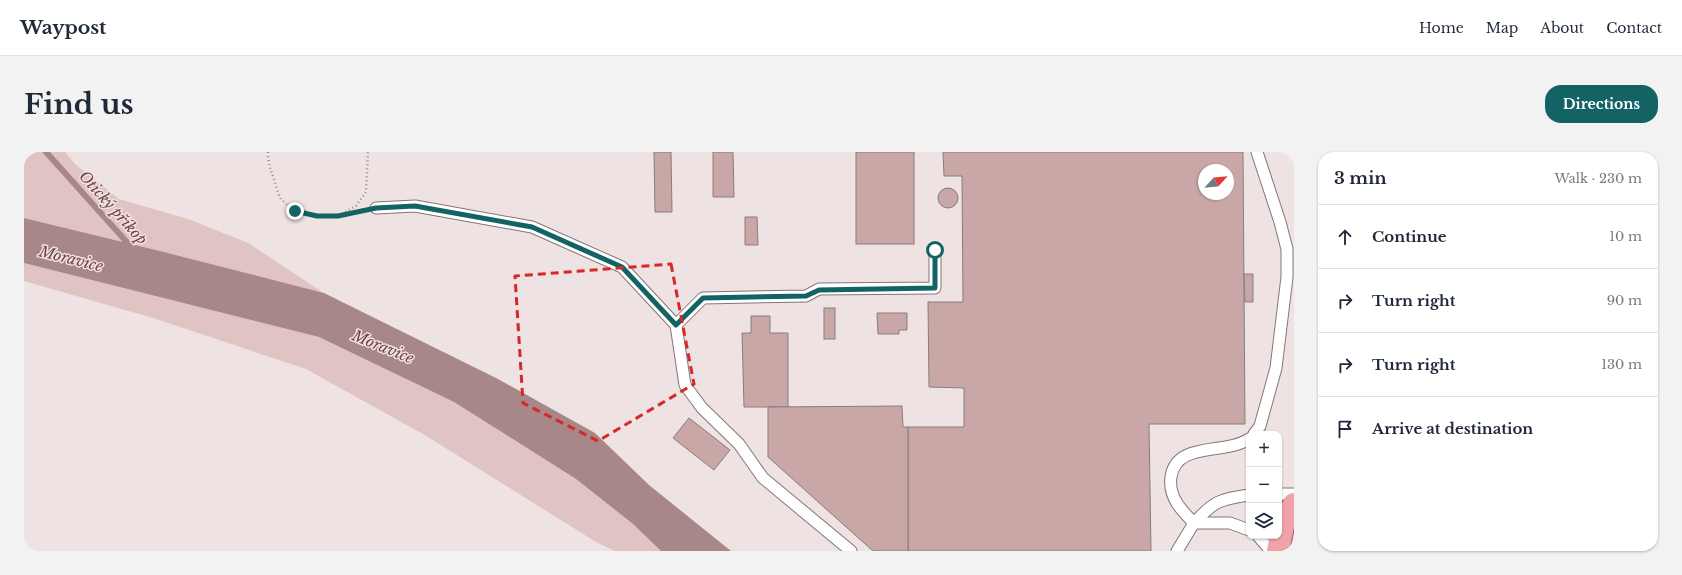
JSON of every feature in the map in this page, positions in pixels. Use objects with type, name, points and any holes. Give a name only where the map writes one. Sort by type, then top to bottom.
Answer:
[{"type":"main road","points":[[1278,551],[1283,526],[1294,504]]},
{"type":"lane","points":[[1256,431],[1260,426],[1276,368],[1287,277],[1287,249],[1280,222],[1257,152]]},
{"type":"lane","points":[[376,208],[415,206],[532,227],[622,267],[676,325],[685,385],[702,408],[740,444],[763,478],[851,551]]},
{"type":"lane","points":[[676,325],[703,298],[806,296],[819,290],[935,288],[935,250]]},
{"type":"lane","points":[[1246,442],[1231,448],[1195,452],[1185,456],[1177,462],[1172,470],[1171,479],[1172,489],[1179,508],[1194,523],[1230,523],[1246,529]]},
{"type":"lane","points":[[1282,494],[1294,494]]},
{"type":"lane","points":[[1177,551],[1194,523],[1213,504],[1228,498],[1246,495]]},
{"type":"lane","points":[[1261,539],[1271,551]]},
{"type":"path","points":[[268,152],[268,164],[280,198],[295,211],[317,216],[338,216],[376,208]]},
{"type":"path","points":[[338,216],[356,206],[366,192],[368,152]]},
{"type":"highlighted area","points":[[671,264],[694,384],[598,441],[523,403],[515,276]]},
{"type":"shaded area","points":[[24,152],[65,152],[75,164],[119,199],[188,219],[248,243],[324,293],[24,218]]},
{"type":"shaded area","points":[[24,263],[319,337],[454,402],[576,479],[633,524],[661,551],[615,551],[596,542],[423,434],[306,369],[153,318],[24,281]]},
{"type":"water","name":"Moravice","points":[[24,218],[324,293],[498,379],[595,433],[649,485],[731,551],[661,551],[633,524],[576,479],[454,402],[319,337],[24,263]]},
{"type":"building","points":[[654,152],[671,152],[672,212],[655,212]]},
{"type":"building","points":[[713,152],[733,152],[734,197],[713,197]]},
{"type":"building","points":[[856,152],[914,152],[914,244],[856,244]]},
{"type":"building","points":[[943,152],[1243,152],[1245,424],[1149,424],[1151,551],[908,551],[908,427],[964,427],[964,388],[929,387],[928,302],[963,302],[962,176],[944,176]]},
{"type":"building","points":[[948,188],[955,191],[958,198],[955,205],[948,208],[941,205],[938,198],[941,191]]},
{"type":"building","points":[[745,217],[757,217],[758,245],[745,245]]},
{"type":"building","points":[[1244,274],[1253,274],[1253,302],[1245,302]]},
{"type":"building","points":[[824,308],[835,308],[835,339],[824,339]]},
{"type":"building","points":[[877,313],[907,313],[907,330],[899,330],[899,334],[878,334]]},
{"type":"building","points":[[751,316],[770,316],[770,333],[788,333],[788,407],[744,407],[742,333],[751,333]]},
{"type":"building","points":[[902,406],[903,427],[908,427],[908,551],[873,551],[768,457],[768,407]]},
{"type":"building","points":[[689,418],[730,450],[714,470],[673,438]]},
{"type":"waterway","name":"Otický příkop","points":[[46,152],[133,249]]},
{"type":"route","points":[[295,211],[317,216],[338,216],[376,208],[415,206],[532,227],[622,267],[676,325],[703,298],[806,296],[819,290],[935,288],[935,250]]}]
